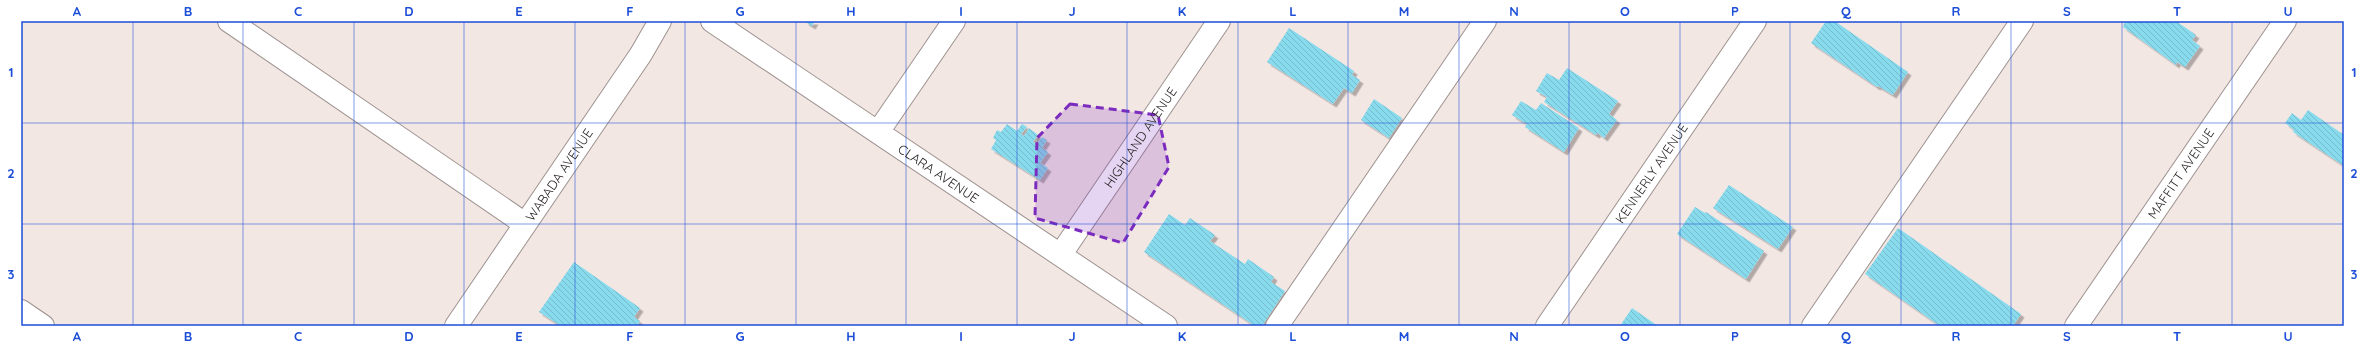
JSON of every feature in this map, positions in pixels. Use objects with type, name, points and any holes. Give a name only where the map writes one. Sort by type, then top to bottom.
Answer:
[{"type":"street","points":[[229,21],[525,224]]},
{"type":"street","name":"WABADA AVENUE","points":[[456,326],[641,54],[660,21]]},
{"type":"street","name":"CLARA AVENUE","points":[[712,21],[1061,254],[1166,326]]},
{"type":"street","points":[[878,132],[954,21]]},
{"type":"street","name":"HIGHLAND AVENUE","points":[[1061,254],[1220,21]]},
{"type":"street","points":[[1277,326],[1485,21]]},
{"type":"street","name":"KENNERLY AVENUE","points":[[1547,326],[1755,21]]},
{"type":"street","points":[[1813,326],[2022,21]]},
{"type":"street","name":"MAFFITT AVENUE","points":[[2076,326],[2284,21]]},
{"type":"street","points":[[21,311],[43,326]]},
{"type":"highlighted area","points":[[1070,104],[1158,115],[1169,167],[1123,243],[1035,218],[1037,138]]},
{"type":"building","points":[[804,21],[815,21],[812,26]]},
{"type":"building","points":[[1826,21],[1836,22],[1908,72],[1893,95],[1878,86],[1877,87],[1811,43]]},
{"type":"building","points":[[2125,21],[2176,21],[2196,35],[2192,40],[2200,46],[2185,67],[2177,62],[2176,65],[2123,27]]},
{"type":"building","points":[[1289,28],[1354,71],[1352,75],[1360,80],[1352,93],[1344,88],[1333,104],[1267,62]]},
{"type":"building","points":[[1567,68],[1618,101],[1609,114],[1617,120],[1604,138],[1598,133],[1596,135],[1544,102],[1547,97],[1536,91],[1547,73],[1559,80]]},
{"type":"building","points":[[1374,99],[1402,118],[1389,138],[1361,120]]},
{"type":"building","points":[[1521,101],[1536,110],[1541,103],[1579,128],[1564,152],[1525,127],[1527,124],[1512,115]]},
{"type":"building","points":[[2308,110],[2344,135],[2344,166],[2293,132],[2294,130],[2285,123],[2292,113],[2301,120]]},
{"type":"building","points":[[1007,124],[1017,131],[1022,124],[1027,127],[1021,134],[1024,136],[1029,128],[1038,135],[1033,142],[1037,144],[1042,137],[1047,140],[1042,148],[1048,152],[1040,163],[1048,168],[1040,180],[991,149],[996,140],[993,138],[997,130],[1001,132]]},
{"type":"building","points":[[1729,185],[1793,227],[1778,249],[1713,208]]},
{"type":"building","points":[[1695,207],[1705,213],[1706,212],[1764,251],[1746,279],[1677,234]]},
{"type":"building","points":[[1169,214],[1185,225],[1190,218],[1215,235],[1210,241],[1245,264],[1248,259],[1274,277],[1271,282],[1285,291],[1262,326],[1255,326],[1144,252]]},
{"type":"building","points":[[1898,228],[2021,314],[2013,326],[1940,326],[1865,274]]},
{"type":"building","points":[[574,262],[640,308],[634,317],[640,321],[637,326],[561,326],[539,312]]},
{"type":"building","points":[[1632,308],[1658,326],[1620,326]]}]
